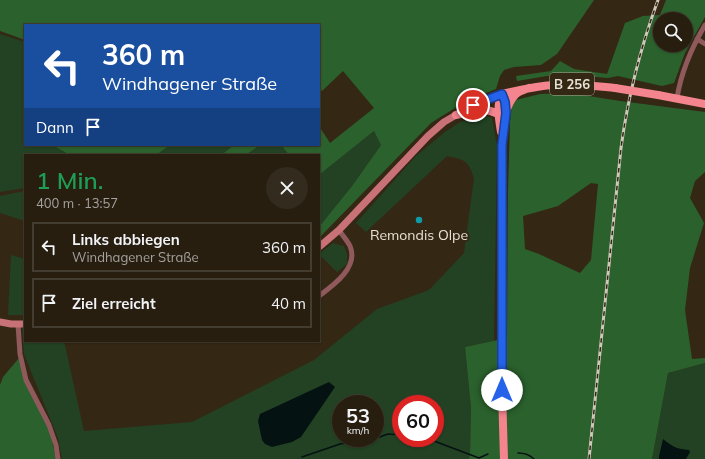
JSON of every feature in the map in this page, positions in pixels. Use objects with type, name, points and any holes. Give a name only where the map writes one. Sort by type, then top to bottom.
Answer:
[{"type":"main road","name":"B 256","points":[[504,459],[502,390],[502,113],[505,102],[502,94],[554,84],[578,84],[615,88],[705,104]]},
{"type":"main road","name":"B 256","points":[[502,113],[515,95],[529,88]]},
{"type":"main road","points":[[320,246],[339,230],[428,136],[444,122],[473,105],[502,94]]},
{"type":"main road","points":[[456,115],[482,109],[502,113]]},
{"type":"main road","points":[[0,322],[22,324]]},
{"type":"street","points":[[676,98],[688,58],[705,25]]},
{"type":"street","points":[[697,38],[705,38]]},
{"type":"street","points":[[697,38],[705,44]]},
{"type":"street","points":[[320,295],[329,289],[347,270],[352,258],[352,251],[349,244],[339,230]]},
{"type":"street","points":[[22,324],[20,354],[26,380],[49,424],[56,445],[58,459]]},
{"type":"green space","points":[[0,0],[594,0],[557,54],[541,65],[514,67],[504,70],[500,76],[496,89],[466,101],[431,123],[320,237],[320,226],[352,186],[381,145],[374,131],[320,174],[320,154],[288,154],[282,146],[320,146],[320,128],[330,143],[374,108],[343,71],[322,91],[320,89],[320,24],[24,24],[24,40],[0,31]]},
{"type":"green space","points":[[666,0],[705,0],[705,17],[693,39],[693,12],[661,12]]},
{"type":"green space","points":[[653,15],[653,52],[686,52],[674,83],[662,86],[618,76],[608,78],[574,75],[547,76],[517,81],[516,76],[551,71],[560,61],[574,69],[607,74],[625,23],[643,16]]},
{"type":"green space","points":[[0,34],[24,42],[24,146],[54,146],[68,154],[24,154],[24,188],[0,192]]},
{"type":"green space","points":[[570,93],[705,112],[705,172],[695,181],[690,198],[704,223],[690,268],[685,310],[692,359],[705,358],[705,363],[668,373],[652,459],[469,459],[471,408],[465,347],[507,338],[508,191],[510,122],[512,105],[516,100],[540,94]],"holes":[[[591,183],[598,184],[591,260],[580,273],[525,249],[523,216],[558,206]]]},
{"type":"green space","points":[[483,115],[492,118],[497,146],[494,341],[465,347],[471,408],[469,459],[62,459],[58,438],[24,354],[22,328],[24,327],[24,342],[64,342],[84,431],[192,422],[314,360],[377,309],[429,290],[464,253],[474,178],[468,164],[462,160],[447,156],[366,232],[356,223],[416,156],[445,132],[460,122]]},
{"type":"green space","points":[[374,131],[381,145],[352,186],[320,226],[320,174]]},
{"type":"green space","points":[[54,146],[169,146],[157,154],[68,154]]},
{"type":"green space","points":[[169,146],[233,146],[222,154],[157,154]]},
{"type":"green space","points":[[233,146],[259,146],[247,154],[222,154]]},
{"type":"green space","points":[[259,146],[282,146],[288,154],[247,154]]},
{"type":"green space","points":[[24,191],[24,221],[0,213],[0,196]]},
{"type":"green space","points":[[333,243],[344,246],[347,254],[347,264],[337,272],[322,257],[320,258],[320,253]]},
{"type":"green space","points":[[11,255],[24,259],[24,315],[8,315]]},
{"type":"green space","points":[[19,358],[51,435],[56,459],[0,459],[0,385],[3,377]]},
{"type":"green space","points":[[705,363],[705,459],[652,459],[668,373]]},
{"type":"shaded area","points":[[329,382],[335,387],[301,437],[292,442],[272,447],[265,444],[262,440],[258,421],[260,414]]},
{"type":"shaded area","points":[[663,439],[675,447],[689,450],[690,452],[686,459],[659,459]]},
{"type":"waterway","points":[[302,457],[340,444],[360,440],[371,440],[388,434],[392,434]]},
{"type":"waterway","points":[[444,445],[479,458],[488,454]]},
{"type":"waterway","points":[[518,453],[526,454],[534,459]]},
{"type":"railway","points":[[589,459],[621,148],[635,73],[658,0]]},
{"type":"place","name":"Remondis Olpe","points":[[419,220]]},
{"type":"route","points":[[473,105],[502,94],[505,102],[506,113],[502,145],[502,390]]}]
